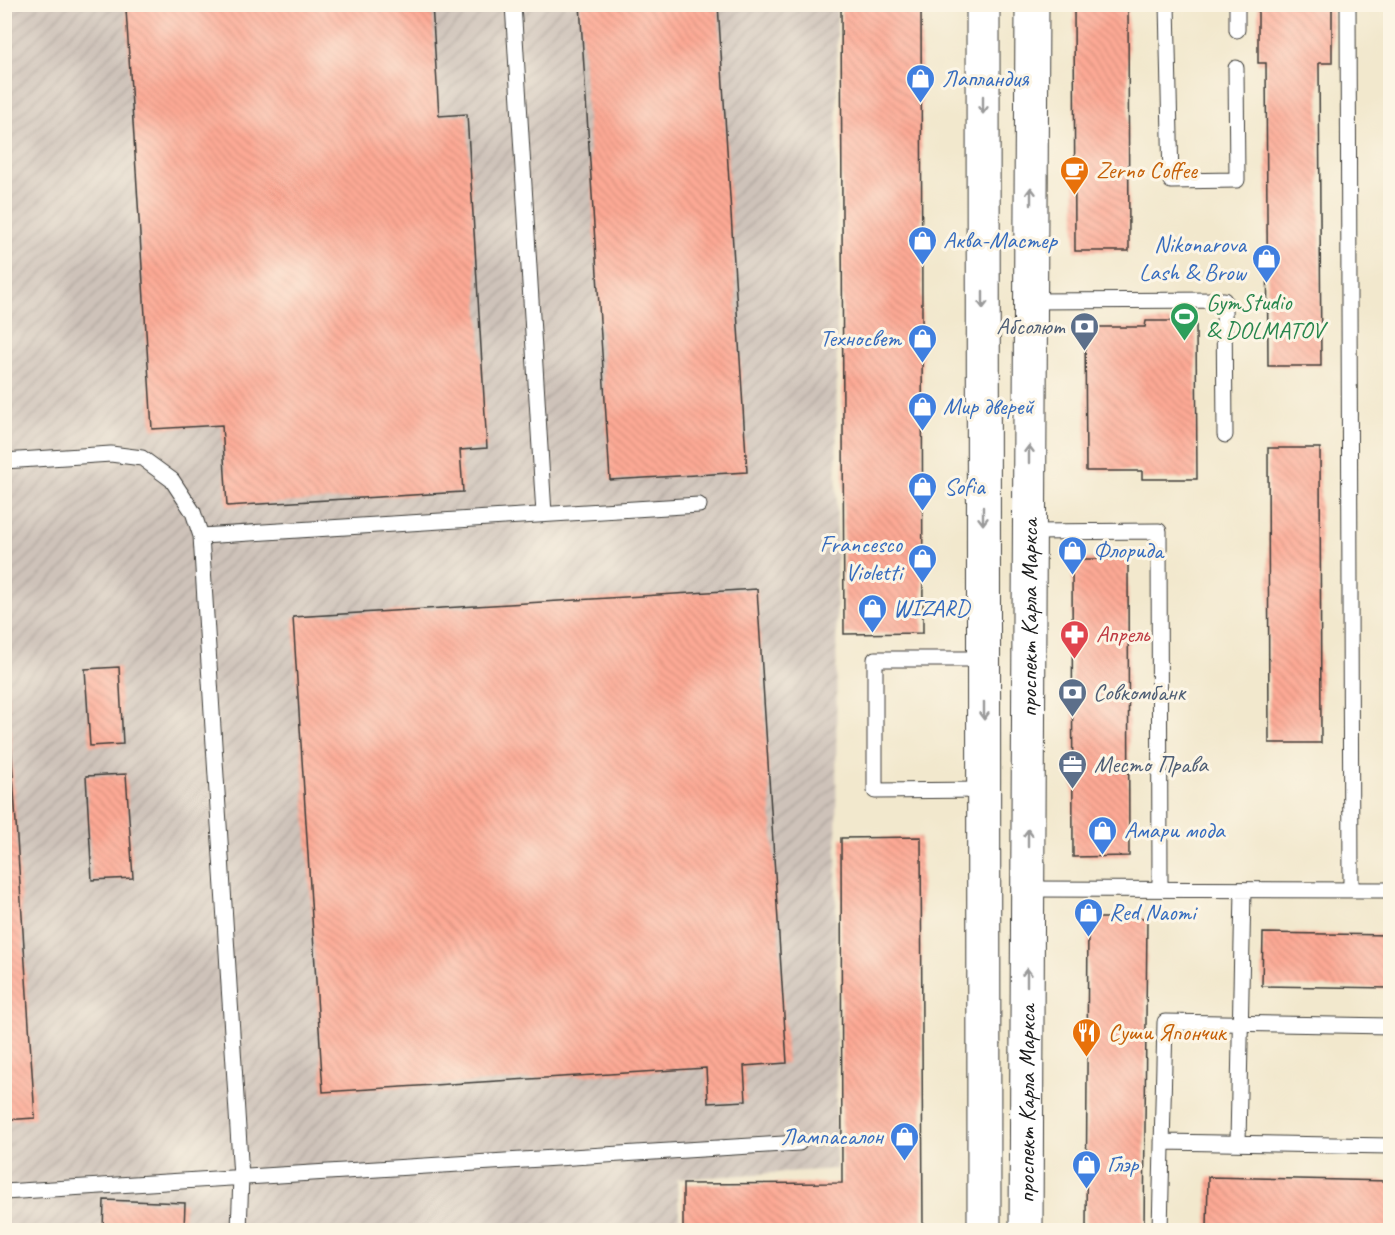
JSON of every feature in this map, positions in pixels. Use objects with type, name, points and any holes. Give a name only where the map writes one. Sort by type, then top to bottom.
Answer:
[{"type":"main road","name":"проспект Карла Маркса","points":[[983,4],[984,1230]]},
{"type":"main road","name":"проспект Карла Маркса","points":[[1026,1230],[1032,4]]},
{"type":"lane","points":[[513,4],[544,514]]},
{"type":"lane","points":[[1167,4],[1171,181],[1237,180],[1236,68]]},
{"type":"lane","points":[[1237,4],[1238,30]]},
{"type":"lane","points":[[1348,4],[1351,890]]},
{"type":"lane","points":[[1030,301],[1224,300],[1225,435]]},
{"type":"lane","points":[[4,461],[111,454],[142,459],[172,480],[193,512],[201,536],[241,1177],[239,1230]]},
{"type":"lane","points":[[201,536],[699,504]]},
{"type":"lane","points":[[1029,532],[1159,531],[1160,889]]},
{"type":"lane","points":[[984,659],[875,659],[875,790],[984,790]]},
{"type":"lane","points":[[1027,889],[1390,890]]},
{"type":"lane","points":[[1238,1143],[1243,890]]},
{"type":"lane","points":[[1160,1230],[1165,1022],[1390,1026]]},
{"type":"lane","points":[[1162,1142],[1390,1146]]},
{"type":"lane","points":[[4,1192],[799,1143]]},
{"type":"shaded area","points":[[5,5],[837,5],[836,1169],[677,1179],[680,1230],[5,1230]]},
{"type":"building","points":[[194,4],[432,4],[439,116],[467,114],[487,448],[460,450],[463,492],[227,506],[222,425],[152,429],[126,9]]},
{"type":"building","points":[[580,4],[718,4],[747,472],[610,480]]},
{"type":"building","points":[[841,4],[921,4],[923,633],[844,634]]},
{"type":"building","points":[[1074,4],[1128,4],[1129,251],[1075,251]]},
{"type":"building","points":[[1258,4],[1332,4],[1332,63],[1319,63],[1321,366],[1268,366],[1266,63],[1258,63]]},
{"type":"building","points":[[1146,321],[1196,321],[1197,479],[1142,479],[1142,471],[1086,471],[1085,327],[1145,327]]},
{"type":"building","points":[[1268,448],[1320,448],[1321,743],[1269,743]]},
{"type":"building","points":[[1072,559],[1128,559],[1129,856],[1073,857]]},
{"type":"building","points":[[757,589],[787,1063],[744,1066],[746,1101],[708,1103],[706,1068],[323,1092],[293,617]]},
{"type":"building","points":[[4,667],[6,667],[35,1118],[4,1120]]},
{"type":"building","points":[[119,667],[123,744],[90,746],[85,669]]},
{"type":"building","points":[[126,774],[133,878],[92,880],[86,776]]},
{"type":"building","points":[[921,837],[923,1230],[683,1230],[683,1184],[842,1183],[841,838]]},
{"type":"building","points":[[1088,918],[1147,918],[1144,1230],[1086,1230]]},
{"type":"building","points":[[1263,933],[1390,935],[1390,988],[1262,986]]},
{"type":"building","points":[[1208,1177],[1390,1181],[1390,1230],[1207,1230]]},
{"type":"building","points":[[104,1200],[185,1203],[184,1230],[103,1230]]},
{"type":"place","name":"Лапландия","points":[[921,104]]},
{"type":"place","name":"Zerno Coffee","points":[[1075,196]]},
{"type":"place","name":"Аква-Мастер","points":[[922,266]]},
{"type":"place","name":"Nikonarova Lash & Brow","points":[[1267,284]]},
{"type":"place","name":"GymStudio & DOLMATOV","points":[[1185,342]]},
{"type":"place","name":"Абсолют","points":[[1085,352]]},
{"type":"place","name":"Техносвет","points":[[922,364]]},
{"type":"place","name":"Мир дверей","points":[[922,432]]},
{"type":"place","name":"Sofia","points":[[923,512]]},
{"type":"place","name":"Флорида","points":[[1072,576]]},
{"type":"place","name":"Francesco Violetti","points":[[923,584]]},
{"type":"place","name":"WIZARD","points":[[872,634]]},
{"type":"place","name":"Апрель","points":[[1075,660]]},
{"type":"place","name":"Совкомбанк","points":[[1072,718]]},
{"type":"place","name":"Место Права","points":[[1073,790]]},
{"type":"place","name":"Амари мода","points":[[1103,856]]},
{"type":"place","name":"Red Naomi","points":[[1088,938]]},
{"type":"place","name":"Суши Япончик","points":[[1087,1058]]},
{"type":"place","name":"Лампасалон","points":[[904,1162]]},
{"type":"place","name":"Глэр","points":[[1086,1190]]}]
